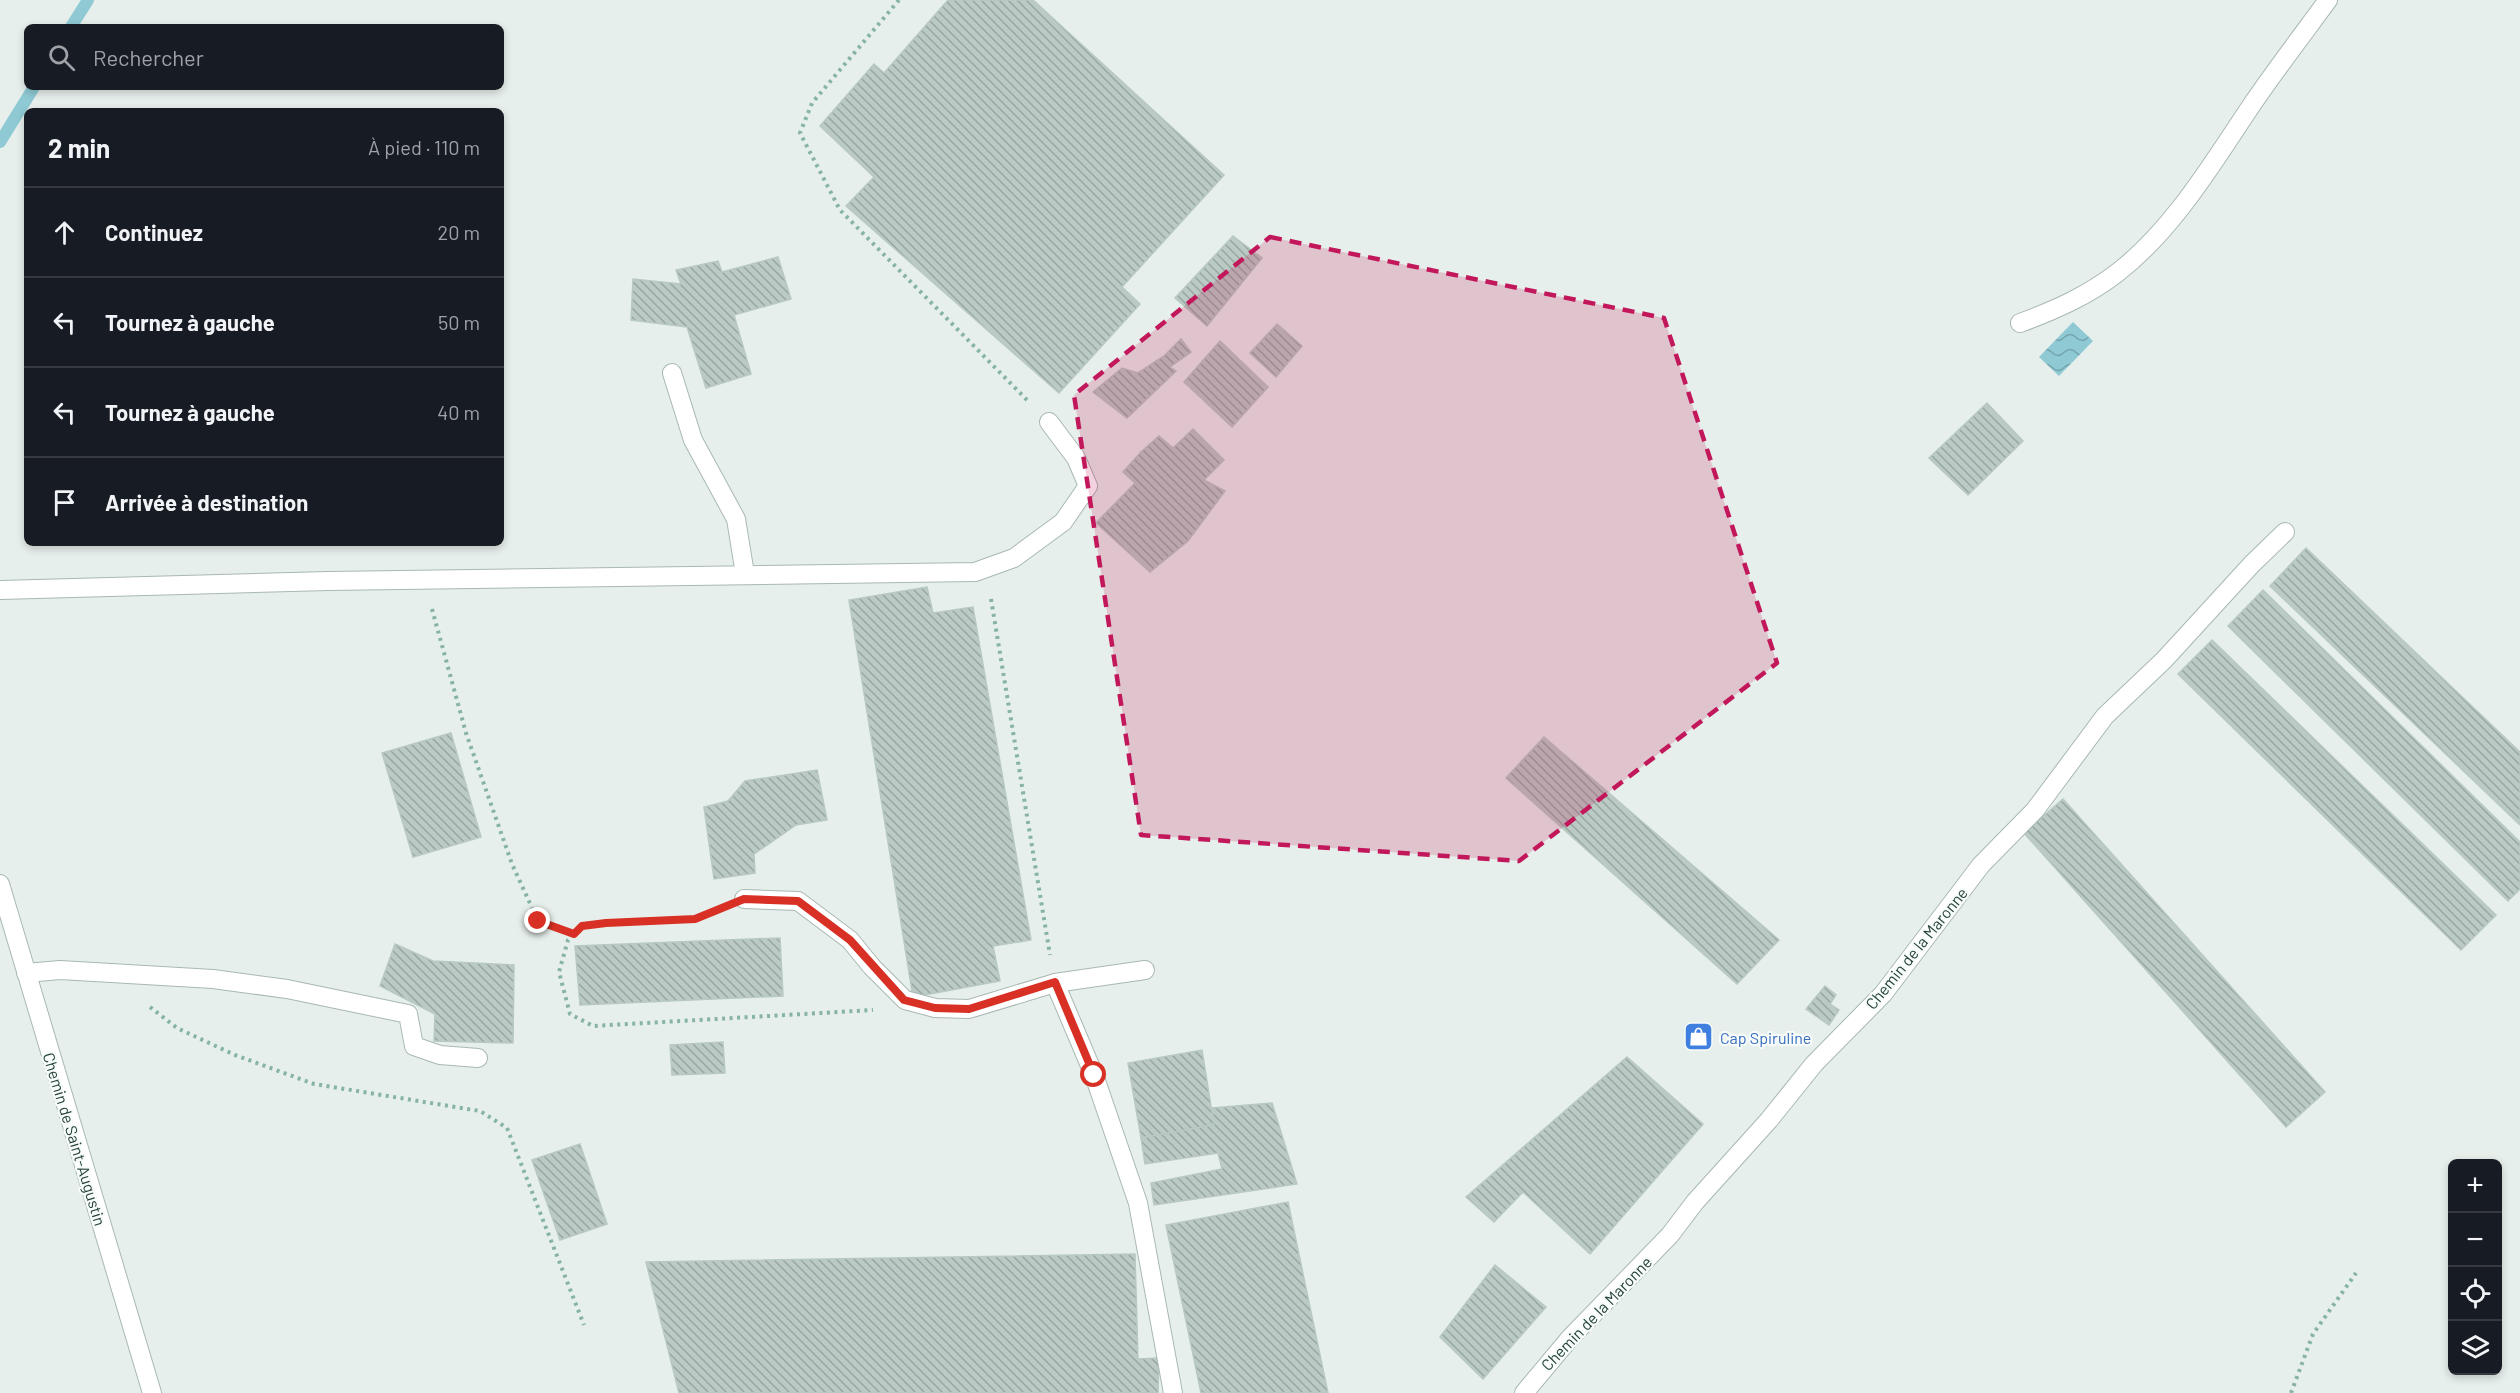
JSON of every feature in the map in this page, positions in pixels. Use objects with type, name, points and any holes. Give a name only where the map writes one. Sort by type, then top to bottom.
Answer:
[{"type":"street","points":[[2020,323],[2072,304],[2117,273],[2143,250],[2195,188],[2260,92],[2328,0]]},
{"type":"street","points":[[672,373],[693,440],[736,519],[745,574]]},
{"type":"street","points":[[0,590],[423,579],[975,572],[1014,558],[1063,522],[1088,486],[1076,458],[1049,422]]},
{"type":"street","name":"Chemin de la Maronne","points":[[1524,1393],[1570,1338],[1670,1235],[1695,1202],[1769,1120],[1814,1064],[1882,994],[1981,865],[2035,810],[2105,716],[2164,660],[2252,564],[2285,532]]},
{"type":"street","name":"Chemin de Saint-Augustin","points":[[0,884],[150,1393]]},
{"type":"street","points":[[744,899],[798,901],[850,940],[904,1000],[935,1008],[969,1009],[1055,982],[1145,970]]},
{"type":"street","points":[[26,973],[60,970],[121,976],[213,979],[287,989],[408,1014],[414,1046],[440,1055],[478,1058]]},
{"type":"street","points":[[1055,982],[1094,1075],[1138,1203],[1173,1393]]},
{"type":"path","points":[[899,0],[812,103],[800,133],[840,210],[1049,422]]},
{"type":"path","points":[[986,568],[1055,982]]},
{"type":"path","points":[[423,579],[466,733],[512,864],[538,921],[574,934]]},
{"type":"path","points":[[744,899],[695,919],[582,926],[568,940],[559,972],[570,1014],[593,1026],[886,1010],[904,1000]]},
{"type":"path","points":[[121,976],[140,999],[177,1028],[236,1055],[314,1084],[480,1111],[507,1128],[584,1324]]},
{"type":"path","points":[[2291,1393],[2313,1334],[2356,1273]]},
{"type":"highlighted area","points":[[1270,237],[1664,318],[1777,663],[1519,861],[1141,835],[1074,395]]},
{"type":"water","points":[[2073,322],[2093,341],[2059,376],[2039,357]]},
{"type":"building","points":[[948,0],[1033,0],[1224,175],[1122,287],[1140,304],[1059,393],[846,206],[874,177],[820,126],[874,64],[884,73]]},
{"type":"building","points":[[1233,236],[1262,258],[1207,326],[1175,298]]},
{"type":"building","points":[[778,257],[791,299],[734,315],[751,374],[706,388],[687,327],[631,320],[633,279],[681,284],[676,270],[718,261],[722,272]]},
{"type":"building","points":[[1277,324],[1302,346],[1276,377],[1250,353]]},
{"type":"building","points":[[1181,339],[1191,352],[1170,367],[1176,371],[1127,418],[1093,392],[1122,368],[1138,373],[1164,356]]},
{"type":"building","points":[[1220,341],[1268,387],[1232,427],[1184,382]]},
{"type":"building","points":[[1987,403],[2023,441],[1968,495],[1929,458]]},
{"type":"building","points":[[1193,429],[1224,460],[1204,480],[1225,491],[1188,541],[1150,572],[1096,523],[1135,483],[1123,472],[1141,452],[1159,436],[1173,448]]},
{"type":"building","points":[[2306,548],[2520,752],[2520,825],[2270,586]]},
{"type":"building","points":[[927,587],[933,613],[973,607],[1031,940],[993,946],[1000,981],[913,997],[849,600]]},
{"type":"building","points":[[2263,590],[2520,842],[2520,889],[2508,901],[2228,626]]},
{"type":"building","points":[[2212,640],[2496,915],[2461,950],[2178,674]]},
{"type":"building","points":[[451,733],[481,837],[413,857],[382,753]]},
{"type":"building","points":[[1544,737],[1779,940],[1737,984],[1506,778]]},
{"type":"building","points":[[817,770],[827,820],[796,825],[754,854],[755,873],[714,879],[704,807],[728,801],[745,781]]},
{"type":"building","points":[[2063,799],[2325,1092],[2286,1127],[2024,833]]},
{"type":"building","points":[[780,938],[783,996],[580,1005],[575,946]]},
{"type":"building","points":[[395,944],[433,961],[514,965],[513,1043],[434,1041],[435,1014],[380,986]]},
{"type":"building","points":[[1825,986],[1836,995],[1830,1004],[1839,1010],[1829,1025],[1806,1009]]},
{"type":"building","points":[[723,1042],[725,1073],[672,1075],[670,1045]]},
{"type":"building","points":[[1202,1050],[1214,1125],[1141,1138],[1128,1063]]},
{"type":"building","points":[[1627,1057],[1703,1124],[1590,1254],[1523,1192],[1494,1222],[1466,1197]]},
{"type":"building","points":[[1272,1103],[1297,1184],[1154,1205],[1151,1183],[1222,1169],[1218,1153],[1145,1164],[1141,1138],[1214,1125],[1212,1108]]},
{"type":"building","points":[[580,1144],[607,1224],[560,1240],[532,1160]]},
{"type":"building","points":[[1288,1202],[1328,1393],[1201,1393],[1166,1225]]},
{"type":"building","points":[[1135,1254],[1138,1359],[1159,1358],[1158,1393],[679,1393],[646,1262]]},
{"type":"building","points":[[1495,1265],[1546,1307],[1483,1379],[1440,1337]]},
{"type":"waterway","points":[[73,24],[88,0]]},
{"type":"waterway","points":[[0,142],[32,90]]},
{"type":"place","name":"Cap Spiruline","points":[[1699,1037]]},
{"type":"route","points":[[538,921],[574,934],[582,926],[606,923],[695,919],[744,899],[798,901],[850,940],[904,1000],[935,1008],[969,1009],[1055,982],[1094,1075]]}]
